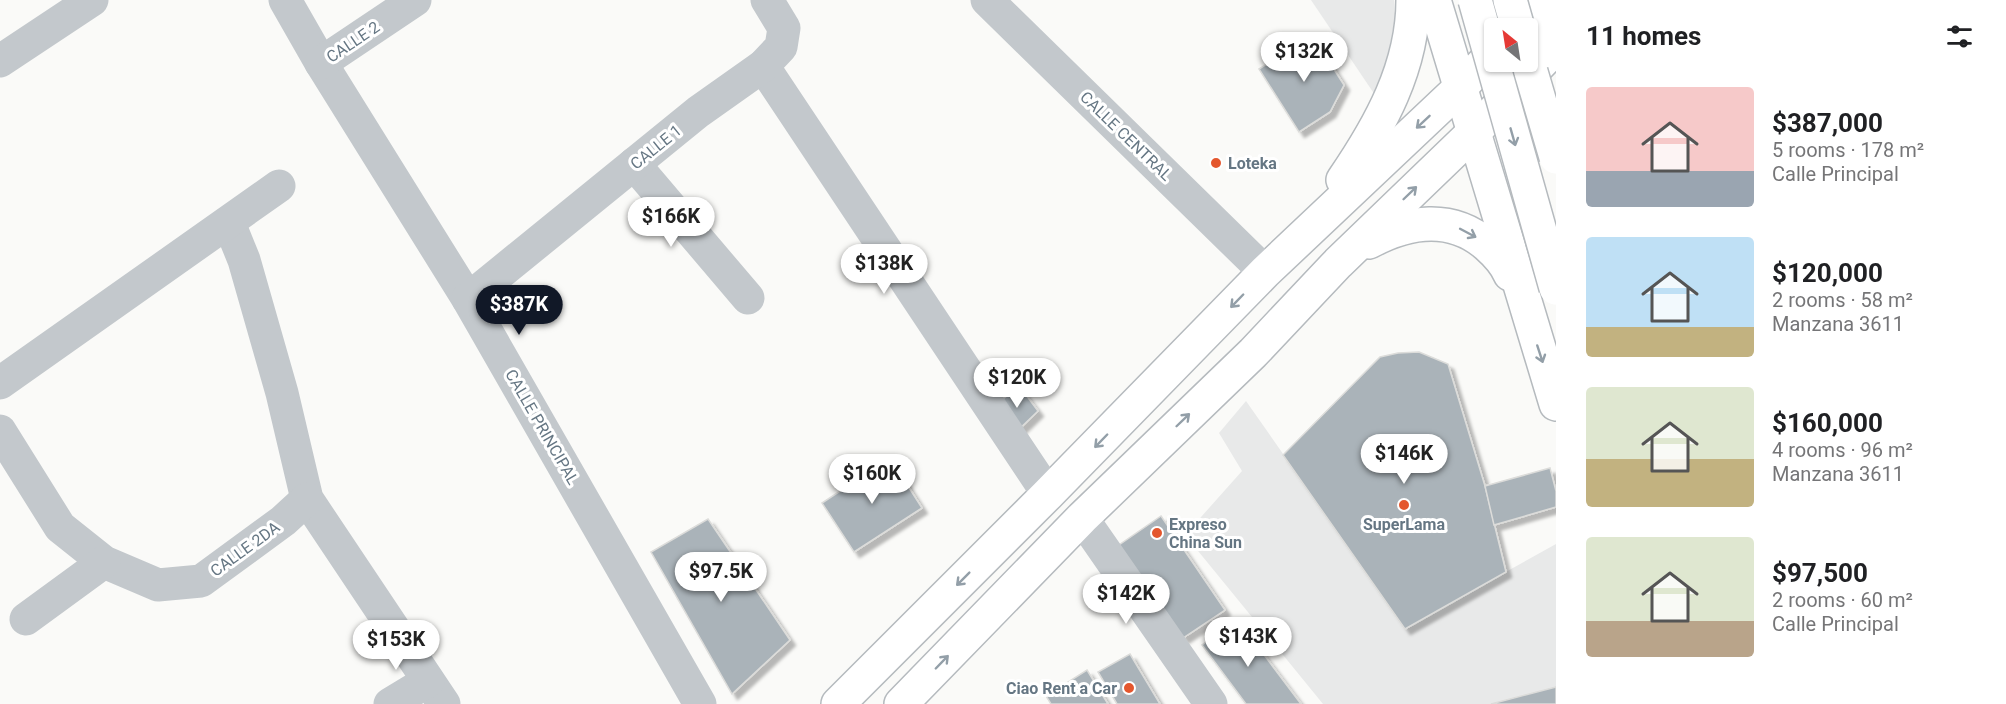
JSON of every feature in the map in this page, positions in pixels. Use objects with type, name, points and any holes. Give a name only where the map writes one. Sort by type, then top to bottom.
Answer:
[{"type":"main road","points":[[1304,234],[1345,177],[1378,126],[1389,103],[1406,56],[1413,20],[1413,0]]},
{"type":"main road","points":[[1434,0],[1556,404]]},
{"type":"main road","points":[[1475,0],[1556,288]]},
{"type":"main road","points":[[1510,0],[1514,18]]},
{"type":"main road","points":[[1526,18],[1543,0]]},
{"type":"main road","points":[[909,701],[1082,518],[1253,353],[1338,263],[1474,132],[1556,47],[1543,0]]},
{"type":"main road","points":[[838,704],[1265,272],[1461,87],[1484,62]]},
{"type":"main road","points":[[1531,72],[1556,157]]},
{"type":"main road","points":[[1338,263],[1362,246],[1402,228],[1418,224],[1449,225],[1465,230],[1495,253],[1508,268],[1524,304]]},
{"type":"street","points":[[0,61],[92,0]]},
{"type":"street","name":"CALLE PRINCIPAL","points":[[285,0],[321,63],[468,299],[700,704]]},
{"type":"street","name":"CALLE 2","points":[[321,63],[414,0]]},
{"type":"street","name":"CALLE 1","points":[[468,299],[698,112],[763,66],[781,47],[784,28],[767,0]]},
{"type":"street","name":"CALLE CENTRAL","points":[[987,0],[1265,272]]},
{"type":"street","points":[[763,66],[1048,494]]},
{"type":"street","points":[[634,164],[748,298]]},
{"type":"street","points":[[0,383],[279,186]]},
{"type":"street","points":[[229,223],[244,260],[282,393],[307,499],[436,692],[390,704]]},
{"type":"street","name":"CALLE 2DA","points":[[0,430],[60,527],[105,562],[158,585],[201,581],[283,521],[307,499]]},
{"type":"street","points":[[1082,518],[1207,702]]},
{"type":"street","points":[[26,619],[105,562]]},
{"type":"shaded area","points":[[1311,0],[1394,0],[1395,17],[1388,56],[1375,95]]},
{"type":"shaded area","points":[[1246,401],[1405,628],[1556,544],[1556,704],[1323,704],[1185,535],[1242,471],[1219,433]]},
{"type":"building","points":[[1312,35],[1344,85],[1330,112],[1299,132],[1259,69]]},
{"type":"building","name":"SuperLama","points":[[1419,352],[1448,364],[1485,486],[1506,572],[1405,629],[1283,455],[1380,357]]},
{"type":"building","points":[[1020,387],[1038,411],[1014,434],[997,403]]},
{"type":"building","points":[[890,458],[922,508],[854,552],[822,503]]},
{"type":"building","points":[[1550,468],[1556,491],[1556,507],[1494,525],[1485,486]]},
{"type":"building","points":[[1161,516],[1225,610],[1183,638],[1119,545]]},
{"type":"building","points":[[708,519],[790,640],[732,694],[651,552]]},
{"type":"building","points":[[1237,619],[1301,704],[1246,704],[1202,645]]},
{"type":"building","name":"Ciao Rent a Car","points":[[1130,654],[1160,704],[1117,704],[1098,672]]},
{"type":"building","points":[[1087,670],[1108,704],[1051,704],[1046,696]]},
{"type":"building","points":[[1556,687],[1556,704],[1491,704]]},
{"type":"place","name":"Loteka","points":[[1216,163]]},
{"type":"place","name":"SuperLama","points":[[1404,505]]},
{"type":"place","name":"Expreso China Sun","points":[[1157,533]]},
{"type":"place","name":"Ciao Rent a Car","points":[[1129,688]]}]
